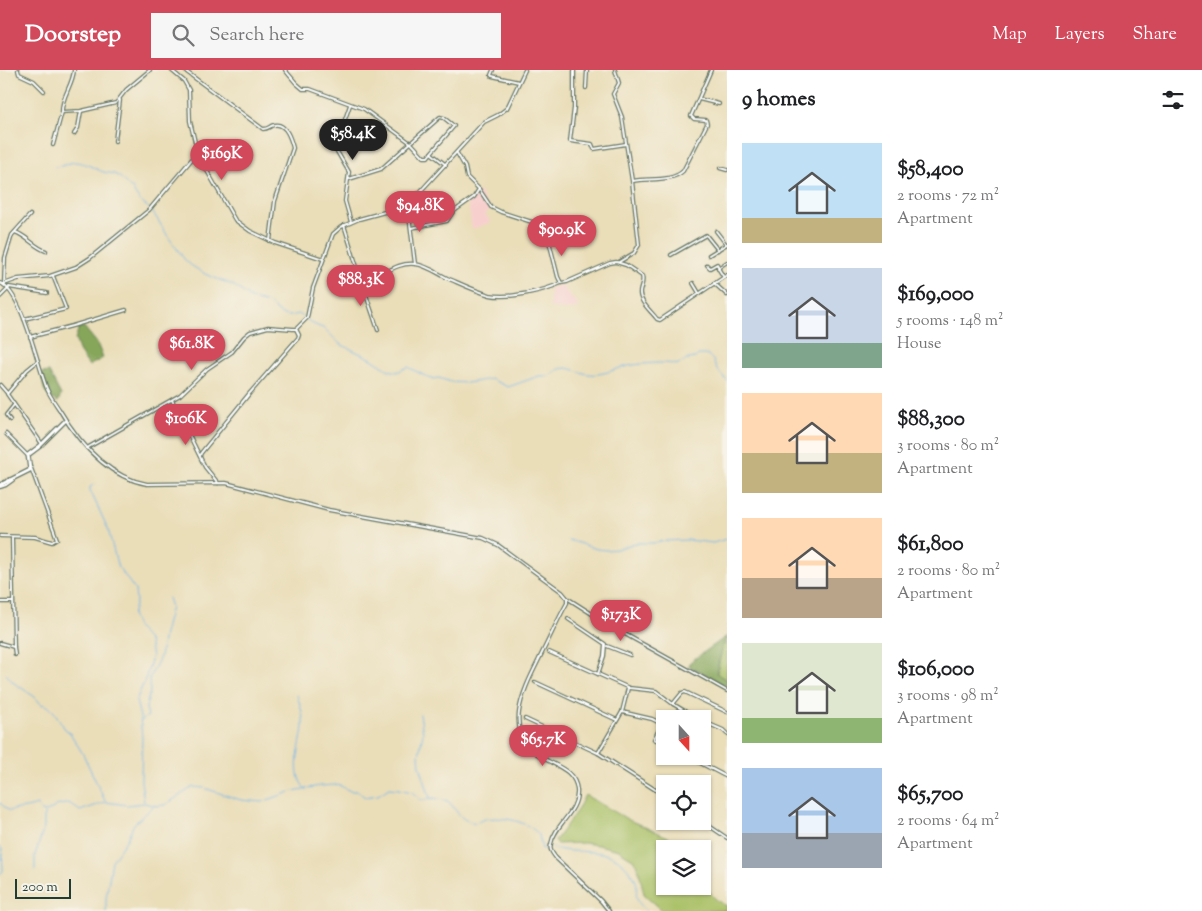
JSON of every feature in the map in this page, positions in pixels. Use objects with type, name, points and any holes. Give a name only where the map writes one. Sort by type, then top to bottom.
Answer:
[{"type":"street","points":[[18,70],[18,73],[36,82],[44,92]]},
{"type":"street","points":[[53,145],[62,112],[62,104],[74,76],[74,70]]},
{"type":"street","points":[[62,112],[81,111],[116,103],[126,90],[150,70]]},
{"type":"street","points":[[171,70],[184,81],[189,90],[190,121],[197,153],[235,220],[245,228],[270,241],[322,259]]},
{"type":"street","points":[[184,70],[261,128],[265,130],[272,125],[277,125],[287,132],[293,148],[275,201],[270,241]]},
{"type":"street","points":[[285,70],[303,89],[310,89],[364,109],[410,144],[424,157],[428,157],[431,154],[454,126],[443,117],[440,118],[410,144],[381,169],[349,179]]},
{"type":"street","points":[[492,70],[492,76],[520,82]]},
{"type":"street","points":[[87,448],[172,400],[186,390],[215,362],[232,352],[250,332],[264,328],[296,329],[307,319],[313,288],[331,235],[351,222],[407,206],[484,122],[507,108],[525,70]]},
{"type":"street","points":[[574,70],[574,108],[570,141],[592,144],[594,149],[626,144]]},
{"type":"street","points":[[586,88],[587,70]]},
{"type":"street","points":[[362,285],[400,264],[415,264],[476,290],[496,296],[507,296],[567,282],[610,263],[618,262],[634,253],[639,245],[622,114],[613,94],[619,83],[615,70]]},
{"type":"street","points":[[632,182],[672,177],[681,173],[707,124],[706,120],[691,116],[711,70]]},
{"type":"street","points":[[116,142],[120,98]]},
{"type":"street","points":[[699,99],[719,104]]},
{"type":"street","points":[[350,104],[335,148],[349,171],[344,200],[351,222]]},
{"type":"street","points":[[74,134],[78,128],[81,111]]},
{"type":"street","points":[[4,284],[18,279],[52,275],[76,267],[86,261],[146,212],[197,153]]},
{"type":"street","points":[[457,153],[466,170],[467,177],[493,208],[535,223],[544,231],[548,237],[558,279],[561,282]]},
{"type":"street","points":[[431,154],[446,164]]},
{"type":"street","points":[[720,168],[727,170]]},
{"type":"street","points":[[411,228],[447,221],[453,212],[474,197],[479,189]]},
{"type":"street","points":[[407,206],[415,264]]},
{"type":"street","points":[[4,284],[5,258],[12,235],[30,216]]},
{"type":"street","points":[[344,225],[378,330]]},
{"type":"street","points":[[709,255],[727,244],[716,231]]},
{"type":"street","points":[[15,232],[22,234],[46,251]]},
{"type":"street","points":[[671,254],[706,235],[718,250]]},
{"type":"street","points":[[618,262],[642,276],[644,280],[640,293],[641,298],[659,320],[727,275]]},
{"type":"street","points":[[719,268],[727,262]]},
{"type":"street","points":[[707,265],[710,268],[717,264],[724,277]]},
{"type":"street","points":[[24,319],[66,309],[52,275]]},
{"type":"street","points":[[361,280],[367,281]]},
{"type":"street","points":[[0,283],[8,287],[24,319],[48,392],[65,421],[87,448],[111,470],[136,482],[232,484],[329,510],[482,538],[498,545],[563,593],[567,598],[614,628],[727,691]]},
{"type":"street","points":[[693,283],[699,293]]},
{"type":"street","points":[[714,283],[727,294]]},
{"type":"street","points":[[8,287],[47,293]]},
{"type":"street","points":[[0,297],[8,287]]},
{"type":"street","points":[[30,337],[126,310]]},
{"type":"street","points":[[200,456],[249,394],[298,338],[299,335],[296,329]]},
{"type":"street","points":[[7,393],[38,361]]},
{"type":"street","points":[[0,384],[42,444]]},
{"type":"street","points":[[172,400],[207,471],[218,483]]},
{"type":"street","points":[[10,420],[6,415],[14,405]]},
{"type":"street","points":[[28,456],[65,421]]},
{"type":"street","points":[[0,536],[12,538],[33,537],[52,542],[57,539],[30,468],[28,456],[6,434]]},
{"type":"street","points":[[0,486],[28,472],[30,468]]},
{"type":"street","points":[[12,538],[15,655]]},
{"type":"street","points":[[567,598],[567,604],[524,691],[518,713],[519,722],[523,738],[532,750],[542,758],[564,768],[571,776],[576,788],[575,802],[568,817],[551,843],[551,851],[601,900],[609,911]]},
{"type":"street","points":[[0,602],[13,602]]},
{"type":"street","points":[[568,619],[601,640],[605,646],[630,655]]},
{"type":"street","points":[[0,643],[14,647]]},
{"type":"street","points":[[598,674],[605,646]]},
{"type":"street","points":[[549,652],[629,688],[656,691],[683,710]]},
{"type":"street","points":[[535,682],[618,720]]},
{"type":"street","points":[[598,753],[622,712],[629,688]]},
{"type":"street","points":[[673,704],[685,692],[727,712]]},
{"type":"street","points":[[622,712],[656,721]]},
{"type":"street","points":[[524,719],[598,753],[656,790]]},
{"type":"street","points":[[711,725],[727,734]]},
{"type":"street","points":[[704,765],[727,777]]},
{"type":"street","points":[[711,827],[727,838]]},
{"type":"shaded area","points":[[480,192],[486,204],[492,209],[485,214],[491,222],[472,229],[468,203]]},
{"type":"shaded area","points":[[561,285],[578,305],[576,308],[565,310],[550,307],[550,288]]},
{"type":"green space","points":[[79,327],[84,327],[97,343],[103,358],[89,366],[80,353],[75,339]]},
{"type":"green space","points":[[49,372],[61,395],[58,402],[49,397],[45,391],[42,373]]},
{"type":"green space","points":[[727,636],[727,641],[723,644],[716,673],[727,681],[727,686],[689,666],[690,662]]},
{"type":"green space","points":[[727,643],[727,680],[717,674],[723,645]]},
{"type":"green space","points":[[585,795],[629,820],[675,840],[656,840],[656,895],[711,894],[727,906],[727,911],[663,911],[644,894],[638,867],[633,859],[619,850],[584,843],[557,844],[555,841],[578,809]]},
{"type":"waterway","points":[[55,167],[78,162],[116,175],[133,189],[139,200],[149,208]]},
{"type":"waterway","points":[[151,209],[169,238],[185,260],[192,266],[207,275],[233,285],[252,299],[268,303],[282,315],[299,314],[313,324],[325,329],[340,344],[370,358],[389,370],[397,372],[408,367],[431,379],[439,378],[451,382],[467,383],[491,379],[508,387],[539,376],[549,376],[556,371],[567,368],[584,373],[598,374],[638,364],[660,363],[676,365],[698,355],[708,355],[727,381]]},
{"type":"waterway","points":[[95,484],[90,487],[90,490],[108,529],[118,568]]},
{"type":"waterway","points":[[569,540],[606,550],[617,549],[635,543],[688,540],[713,543],[727,539]]},
{"type":"waterway","points":[[120,569],[135,590],[136,602],[132,615],[138,629],[149,641],[152,657],[136,701],[142,737],[141,781],[144,801]]},
{"type":"waterway","points":[[141,721],[148,716],[146,708],[150,691],[149,679],[160,657],[171,607],[168,598]]},
{"type":"waterway","points":[[6,674],[14,683],[35,697],[41,704],[48,706],[55,713],[83,754],[105,801]]},
{"type":"waterway","points":[[297,695],[303,718],[297,764],[300,782],[306,790]]},
{"type":"waterway","points":[[420,714],[423,733],[419,755],[420,766],[430,798]]},
{"type":"waterway","points":[[0,803],[9,811],[37,805],[41,811],[47,812],[56,806],[69,803],[80,811],[106,802],[127,805],[144,803],[157,806],[165,805],[193,787],[204,788],[241,800],[262,802],[293,791],[320,786],[341,786],[350,791],[357,791],[365,797],[378,795],[389,788],[412,792],[421,800],[434,798],[448,801],[467,821],[477,822],[485,819],[499,818],[522,823],[539,835],[542,849],[548,848]]},
{"type":"waterway","points":[[106,911],[106,898],[112,861],[127,839],[134,824],[155,805]]},
{"type":"waterway","points":[[35,870],[35,855],[44,828],[44,813]]},
{"type":"waterway","points":[[0,847],[2,849],[3,871],[0,875]]},
{"type":"waterway","points":[[553,848],[596,852],[616,859],[634,877],[638,901],[647,911]]}]
